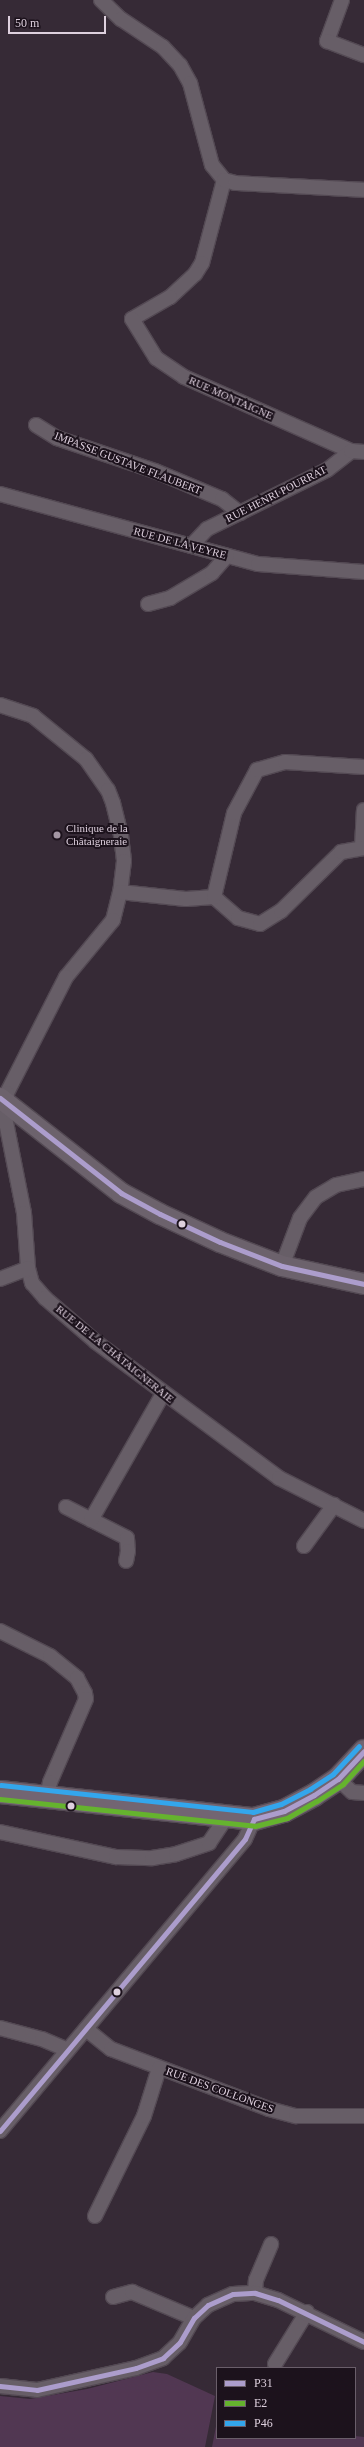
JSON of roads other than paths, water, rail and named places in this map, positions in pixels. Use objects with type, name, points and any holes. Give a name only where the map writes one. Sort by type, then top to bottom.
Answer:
[{"type":"main road","points":[[0,1792],[226,1818],[254,1819],[284,1811],[338,1778],[364,1751]]},
{"type":"street","points":[[101,0],[121,19],[163,47],[180,65],[190,83],[212,165],[224,180],[235,183],[364,190]]},
{"type":"street","points":[[342,0],[327,41],[364,55]]},
{"type":"street","name":"RUE MONTAIGNE","points":[[224,180],[202,262],[195,274],[170,297],[132,319],[156,358],[184,377],[357,451]]},
{"type":"street","name":"IMPASSE GUSTAVE FLAUBERT","points":[[36,425],[57,438],[155,471],[222,499],[240,512]]},
{"type":"street","name":"RUE HENRI POURRAT","points":[[191,546],[207,529],[327,470],[357,451]]},
{"type":"street","name":"RUE DE LA VEYRE","points":[[0,494],[227,556],[291,568],[364,572]]},
{"type":"street","points":[[148,604],[170,598],[212,573],[227,556]]},
{"type":"street","name":"RUE DE LA CHÂTAIGNERAIE","points":[[0,705],[33,716],[86,759],[101,780],[113,803],[121,836],[124,861],[120,892],[113,920],[77,962],[56,994],[7,1093],[2,1100],[24,1212],[28,1268],[32,1283],[45,1298],[96,1342],[163,1394],[279,1478],[364,1521]]},
{"type":"street","points":[[214,896],[234,813],[257,770],[284,762],[364,767]]},
{"type":"street","points":[[120,892],[186,899],[214,896],[238,918],[260,924],[281,911],[341,852],[363,848],[364,810]]},
{"type":"street","points":[[2,1100],[121,1193],[220,1242],[282,1266],[312,1275],[364,1284]]},
{"type":"street","points":[[282,1266],[300,1218],[316,1197],[336,1185],[364,1179]]},
{"type":"street","points":[[0,1279],[28,1268]]},
{"type":"street","points":[[91,1520],[163,1394]]},
{"type":"street","points":[[304,1546],[334,1505]]},
{"type":"street","points":[[66,1508],[127,1538],[128,1551],[126,1561]]},
{"type":"street","points":[[0,1631],[50,1656],[78,1678],[85,1693],[86,1700],[50,1782],[47,1798]]},
{"type":"street","points":[[338,1778],[352,1792],[364,1793]]},
{"type":"street","points":[[0,1832],[116,1857],[152,1858],[176,1854],[209,1843],[226,1818]]},
{"type":"street","points":[[0,2131],[246,1838],[254,1819]]},
{"type":"street","points":[[0,2028],[42,2038],[68,2050]]},
{"type":"street","name":"RUE DES COLLONGES","points":[[86,2029],[111,2049],[269,2109],[296,2116],[364,2116]]},
{"type":"street","points":[[95,2216],[144,2116],[159,2068]]},
{"type":"street","points":[[255,2293],[256,2280],[270,2244]]},
{"type":"street","points":[[113,2297],[132,2292],[194,2318]]},
{"type":"street","points":[[0,2386],[37,2390],[136,2368],[162,2358],[180,2342],[194,2318],[219,2299],[233,2294],[255,2293],[307,2312],[364,2342]]},
{"type":"street","points":[[275,2364],[307,2312]]},
{"type":"place","name":"Clinique de la Châtaigneraie","points":[[57,835]]}]
